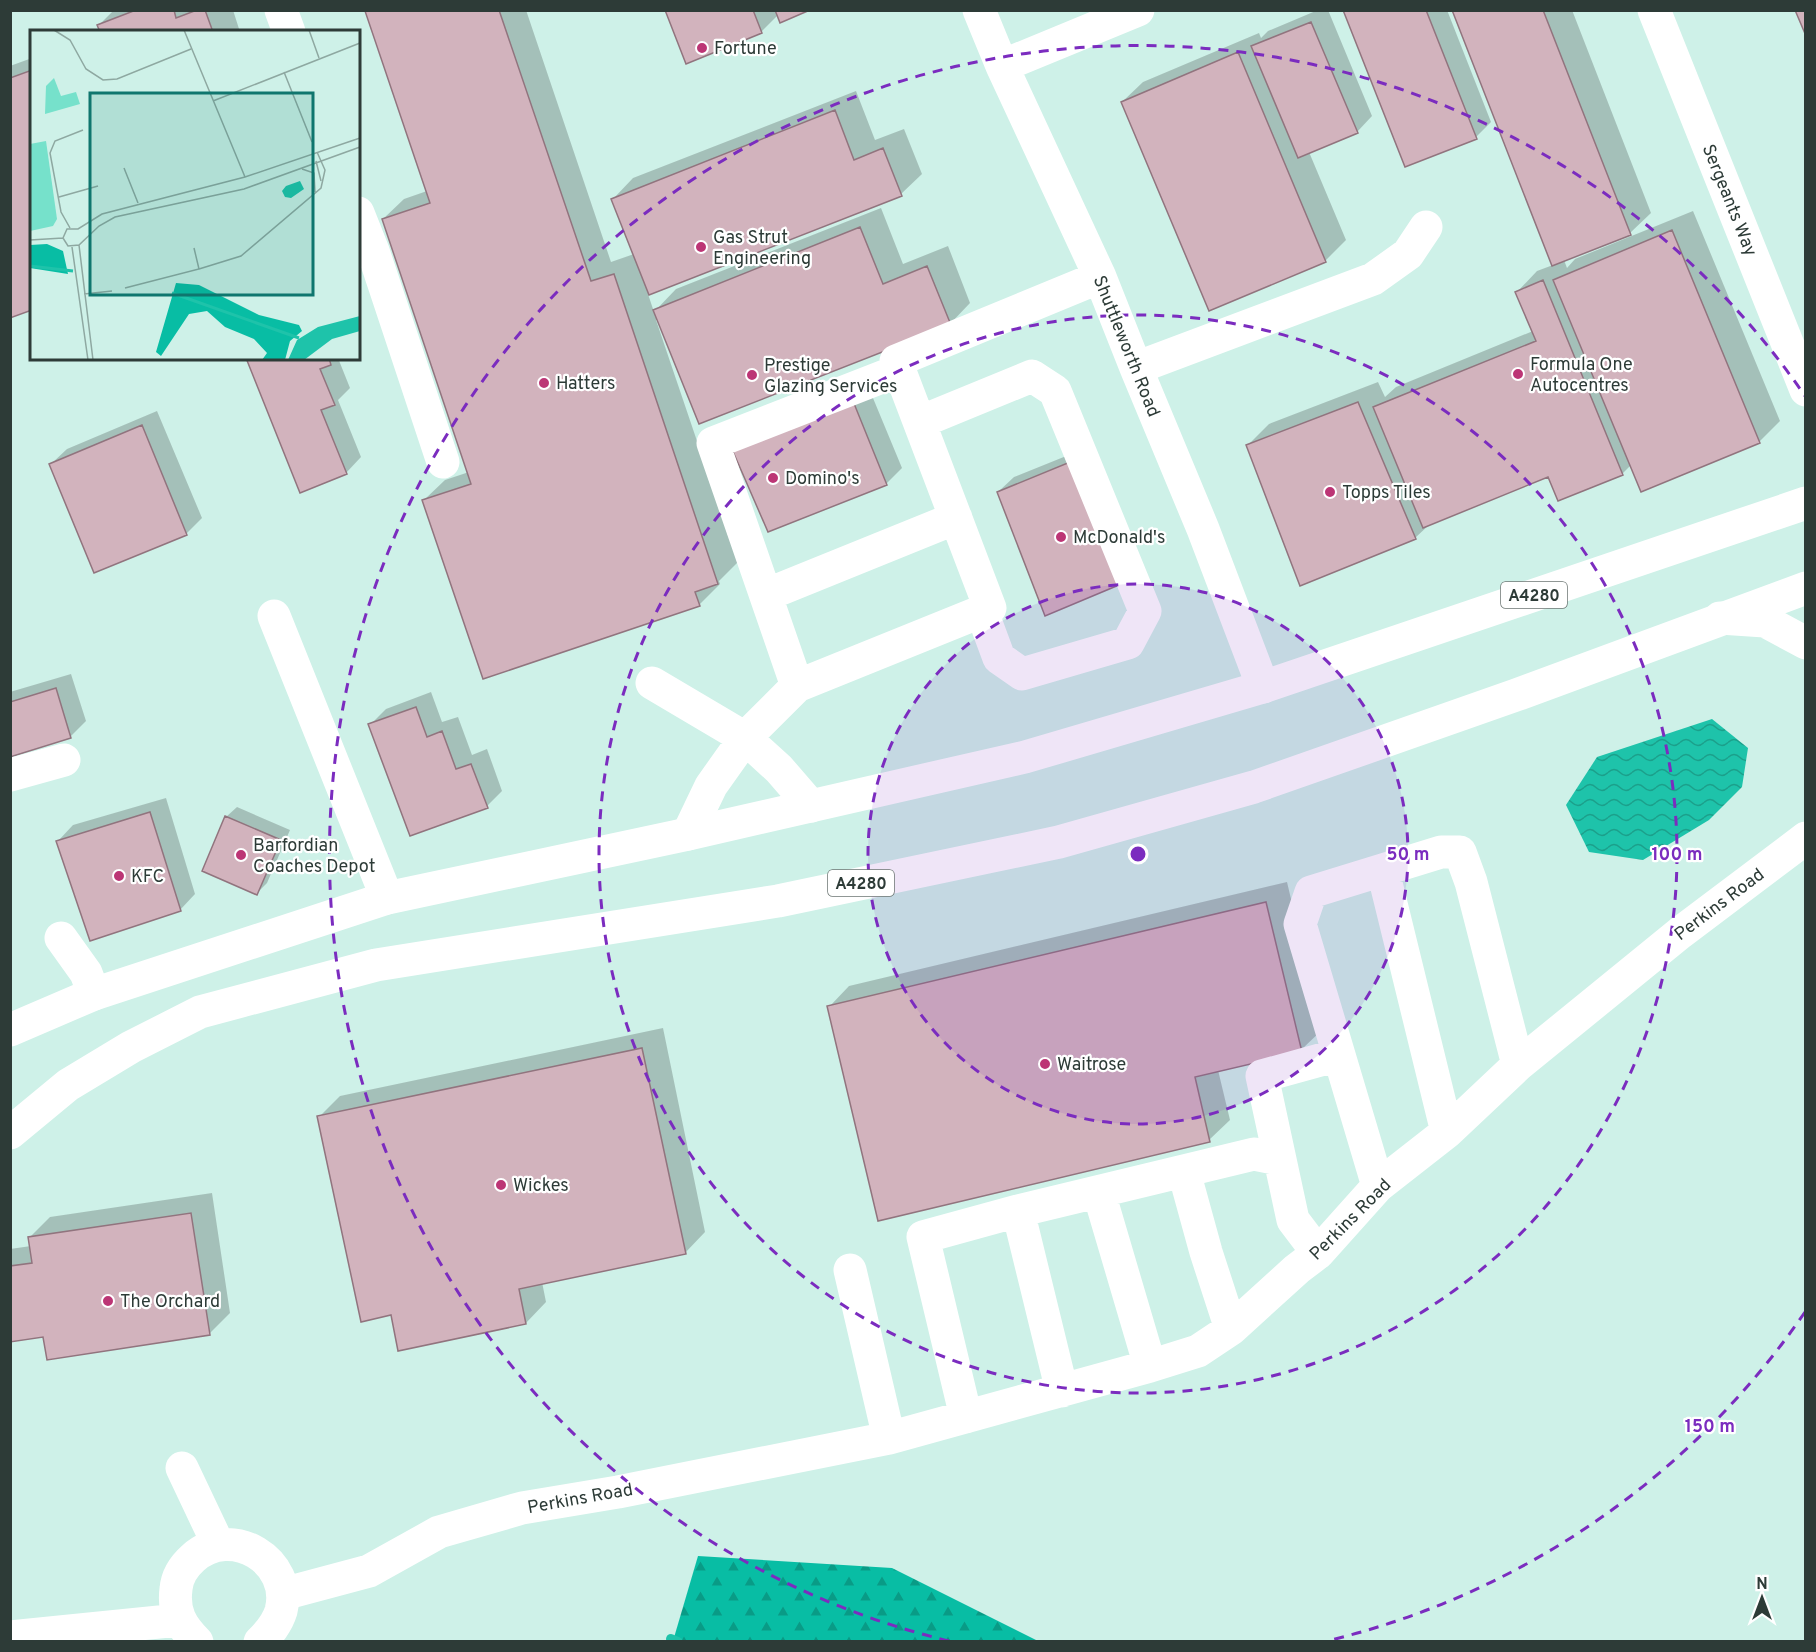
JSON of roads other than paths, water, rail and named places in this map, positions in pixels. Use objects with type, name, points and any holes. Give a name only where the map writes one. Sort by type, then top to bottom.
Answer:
[{"type":"street","points":[[281,10],[288,30]]},
{"type":"street","name":"Shuttleworth Road","points":[[979,10],[1002,66],[1100,277],[1203,529],[1263,687]]},
{"type":"street","points":[[1002,66],[1138,10]]},
{"type":"street","name":"Sergeants Way","points":[[1654,10],[1806,390]]},
{"type":"street","points":[[360,218],[443,462]]},
{"type":"street","points":[[1136,368],[1373,279],[1408,254],[1426,227]]},
{"type":"street","points":[[688,834],[711,786],[745,738],[797,686],[990,608],[896,361],[1100,277]]},
{"type":"street","points":[[797,686],[713,443],[900,370]]},
{"type":"street","points":[[920,422],[1032,376],[1055,391],[1145,611],[1128,643],[1022,674],[999,658],[982,612]]},
{"type":"street","name":"A4280","points":[[10,1030],[94,994],[387,898],[688,834],[1026,757],[1263,687],[1806,503]]},
{"type":"street","points":[[766,595],[956,518]]},
{"type":"street","name":"A4280","points":[[10,1133],[68,1085],[131,1047],[200,1012],[376,965],[778,901],[1059,842],[1254,787],[1516,695],[1719,618],[1806,588]]},
{"type":"street","points":[[274,616],[387,898]]},
{"type":"street","points":[[1719,618],[1765,621],[1806,643]]},
{"type":"street","points":[[652,683],[745,738],[779,769],[811,806]]},
{"type":"street","points":[[10,775],[63,760]]},
{"type":"street","name":"Perkins Road","points":[[283,1594],[369,1571],[439,1532],[522,1508],[618,1492],[889,1438],[1198,1351],[1231,1329],[1318,1253],[1378,1186],[1447,1132],[1518,1065],[1680,933],[1806,838]]},
{"type":"street","points":[[1378,1186],[1300,924],[1311,892],[1441,852],[1460,852],[1471,882],[1518,1065]]},
{"type":"street","points":[[1383,871],[1447,1132]]},
{"type":"street","points":[[61,938],[86,973],[94,994]]},
{"type":"street","points":[[1318,1253],[1293,1220],[1262,1076],[1338,1055]]},
{"type":"street","points":[[966,1417],[922,1237],[1018,1211],[1254,1154],[1279,1159]]},
{"type":"street","points":[[1184,1172],[1231,1329]]},
{"type":"street","points":[[1099,1193],[1150,1366]]},
{"type":"street","points":[[1018,1211],[1062,1391]]},
{"type":"street","points":[[850,1270],[889,1438]]},
{"type":"street","points":[[182,1468],[218,1544]]},
{"type":"street","points":[[10,1637],[188,1631],[174,1601],[176,1582],[186,1564],[200,1551],[218,1544],[237,1544],[255,1550],[269,1561],[278,1577],[283,1594],[277,1620],[273,1628],[260,1641]]},
{"type":"water","points":[[1712,719],[1748,748],[1742,787],[1709,820],[1643,860],[1589,852],[1566,805],[1597,757]]},
{"type":"waterway","points":[[671,1639],[678,1642]]},
{"type":"place","name":"Fortune","points":[[702,48]]},
{"type":"place","name":"Gas Strut Engineering","points":[[701,247]]},
{"type":"place","name":"Formula One Autocentres","points":[[1518,374]]},
{"type":"place","name":"Prestige Glazing Services","points":[[752,375]]},
{"type":"place","name":"Hatters","points":[[544,383]]},
{"type":"place","name":"Domino's","points":[[773,478]]},
{"type":"place","name":"Topps Tiles","points":[[1330,492]]},
{"type":"place","name":"McDonald's","points":[[1061,537]]},
{"type":"place","name":"Barfordian Coaches Depot","points":[[241,855]]},
{"type":"place","name":"KFC","points":[[119,876]]},
{"type":"place","name":"Waitrose","points":[[1045,1064]]},
{"type":"place","name":"Wickes","points":[[501,1185]]},
{"type":"place","name":"The Orchard","points":[[108,1301]]}]
